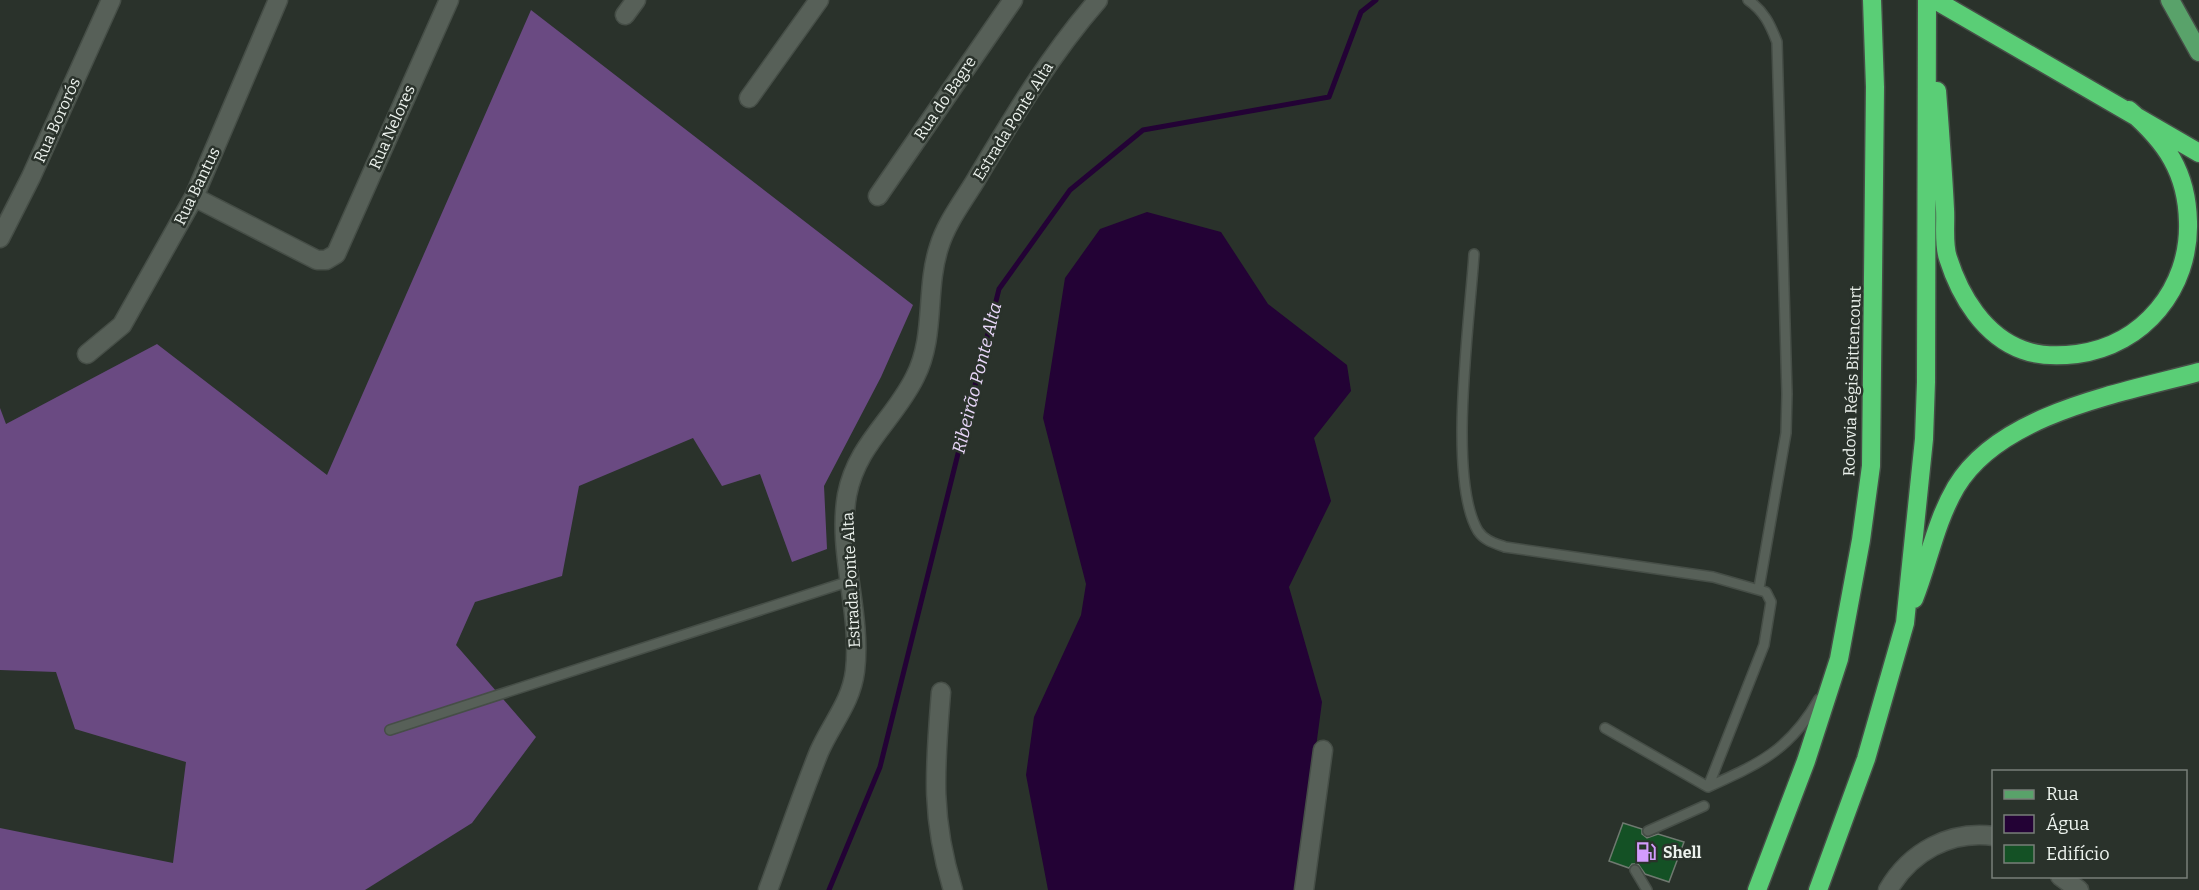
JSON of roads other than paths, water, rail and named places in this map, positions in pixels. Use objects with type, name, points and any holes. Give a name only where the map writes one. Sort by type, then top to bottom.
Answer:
[{"type":"highway","points":[[1863,0],[1873,32]]},
{"type":"highway","name":"Rodovia Régis Bittencourt","points":[[1757,890],[1806,761],[1839,660],[1861,540],[1871,466],[1875,99],[1872,0]]},
{"type":"highway","points":[[1927,0],[1936,73],[1947,257],[1972,311],[1996,334],[2023,350],[2065,355],[2088,352],[2112,344],[2150,321],[2173,291],[2181,273],[2188,250],[2189,232],[2185,184],[2172,157],[2148,127],[2129,110]]},
{"type":"highway","points":[[1905,623],[1924,439],[1927,0]]},
{"type":"highway","points":[[1935,0],[2129,110],[2199,153]]},
{"type":"highway","points":[[1818,890],[1866,759],[1905,623],[1941,517],[1957,486],[1975,463],[2018,431],[2049,417],[2199,372]]},
{"type":"main road","points":[[2170,0],[2199,52]]},
{"type":"street","name":"Rua Bororós","points":[[0,238],[31,177],[111,0]]},
{"type":"street","name":"Rua Bantus","points":[[87,354],[122,326],[194,197],[278,0]]},
{"type":"street","name":"Rua Nelores","points":[[194,197],[317,260],[326,260],[336,254],[449,0]]},
{"type":"street","points":[[625,15],[636,0]]},
{"type":"street","points":[[748,98],[819,0]]},
{"type":"street","name":"Rua do Bagre","points":[[878,196],[1012,0]]},
{"type":"street","name":"Estrada Ponte Alta","points":[[768,890],[820,749],[848,702],[855,672],[855,606],[850,581],[845,524],[847,496],[853,472],[867,443],[915,379],[929,332],[932,268],[950,221],[1004,129],[1035,82],[1098,0]]},
{"type":"street","points":[[941,692],[935,800],[938,830],[953,890]]},
{"type":"street","points":[[1304,890],[1323,750]]},
{"type":"street","points":[[1888,890],[1904,865],[1935,846],[1960,836],[1992,836]]},
{"type":"lane","points":[[1748,0],[1768,19],[1777,42],[1787,394],[1786,434],[1759,588]]},
{"type":"lane","points":[[1474,254],[1463,447],[1465,492],[1479,532],[1488,542],[1505,547],[1713,577],[1759,588],[1766,592],[1771,602],[1764,645],[1708,787]]},
{"type":"lane","points":[[390,730],[850,581]]},
{"type":"lane","points":[[1708,787],[1770,757],[1797,732],[1818,701],[1839,660]]},
{"type":"lane","points":[[1605,728],[1708,787]]},
{"type":"lane","points":[[1648,831],[1704,806]]},
{"type":"lane","points":[[1635,870],[1647,890]]},
{"type":"water","points":[[1147,212],[1221,232],[1268,304],[1347,365],[1351,391],[1314,438],[1331,501],[1289,587],[1322,702],[1297,890],[1048,890],[1026,775],[1034,717],[1081,615],[1086,584],[1043,418],[1065,278],[1100,229]]},
{"type":"waterway","name":"Ribeirão Ponte Alta","points":[[829,890],[880,767],[999,289],[1070,190],[1143,130],[1329,97],[1361,12],[1376,0]]},
{"type":"place","name":"Shell","points":[[1646,852]]}]
